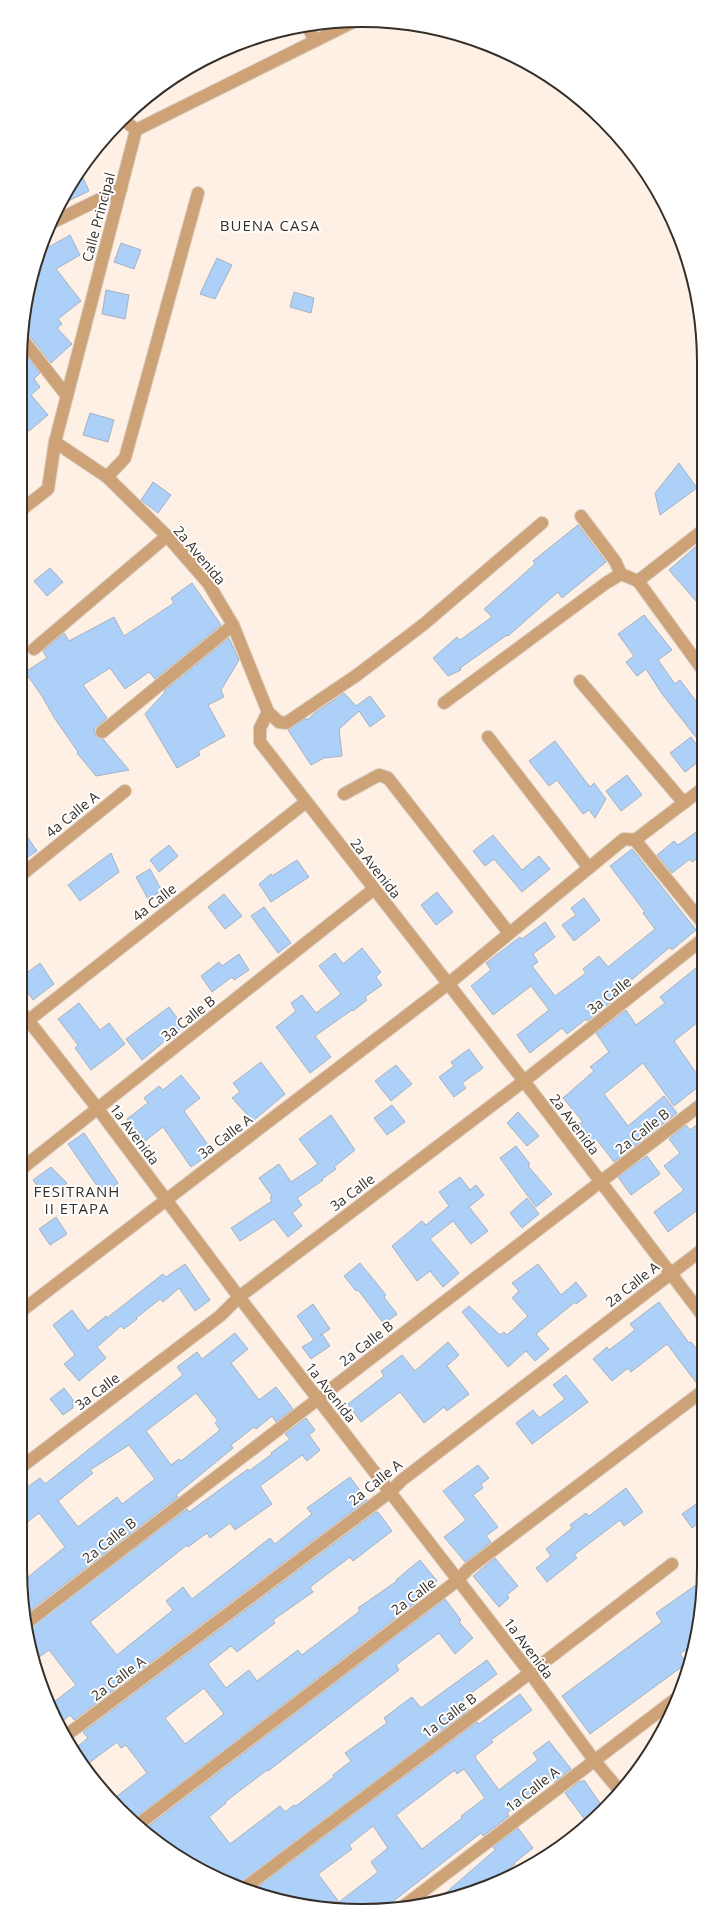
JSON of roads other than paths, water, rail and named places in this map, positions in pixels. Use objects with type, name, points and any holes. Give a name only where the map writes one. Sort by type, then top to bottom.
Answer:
[{"type":"street","points":[[127,123],[136,130],[341,28]]},
{"type":"street","points":[[310,31],[315,41]]},
{"type":"street","name":"Calle Principal","points":[[27,506],[48,489],[55,442],[136,130]]},
{"type":"street","points":[[60,219],[121,188]]},
{"type":"street","points":[[107,477],[125,458],[198,193]]},
{"type":"street","points":[[28,346],[67,396]]},
{"type":"street","name":"2a Avenida","points":[[55,442],[107,477],[167,536],[208,583],[233,626],[268,712],[260,728],[260,742],[524,1081],[697,1308]]},
{"type":"street","points":[[581,516],[615,561],[622,574],[638,581],[697,663]]},
{"type":"street","points":[[268,712],[279,722],[286,723],[357,675],[424,624],[542,523]]},
{"type":"street","points":[[638,581],[697,534]]},
{"type":"street","points":[[34,649],[167,536]]},
{"type":"street","points":[[444,703],[606,583],[622,574]]},
{"type":"street","points":[[102,732],[233,626]]},
{"type":"street","points":[[580,681],[684,803]]},
{"type":"street","points":[[488,737],[589,868]]},
{"type":"street","points":[[344,794],[380,775],[388,778],[509,934]]},
{"type":"street","name":"4a Calle A","points":[[27,870],[125,791]]},
{"type":"street","points":[[697,793],[635,840],[697,916]]},
{"type":"street","name":"4a Calle","points":[[27,1021],[306,802]]},
{"type":"street","name":"3a Calle A","points":[[27,1307],[448,984],[624,839],[635,840]]},
{"type":"street","name":"3a Calle B","points":[[27,1165],[374,889]]},
{"type":"street","name":"3a Calle","points":[[27,1463],[220,1316],[239,1297],[524,1081],[697,943]]},
{"type":"street","name":"1a Avenida","points":[[27,1026],[98,1109],[239,1297],[530,1673],[594,1760],[616,1787]]},
{"type":"street","name":"2a Calle B","points":[[31,1620],[697,1108]]},
{"type":"street","name":"2a Calle A","points":[[70,1732],[390,1492],[402,1480],[697,1253]]},
{"type":"street","name":"2a Calle","points":[[142,1822],[458,1580],[468,1569],[697,1395]]},
{"type":"street","name":"1a Calle B","points":[[249,1884],[672,1564]]},
{"type":"street","name":"1a Calle A","points":[[411,1900],[667,1705]]},
{"type":"district","name":"BUENA CASA","points":[[270,225]]},
{"type":"district","name":"FESITRANH II ETAPA","points":[[77,1200]]}]
